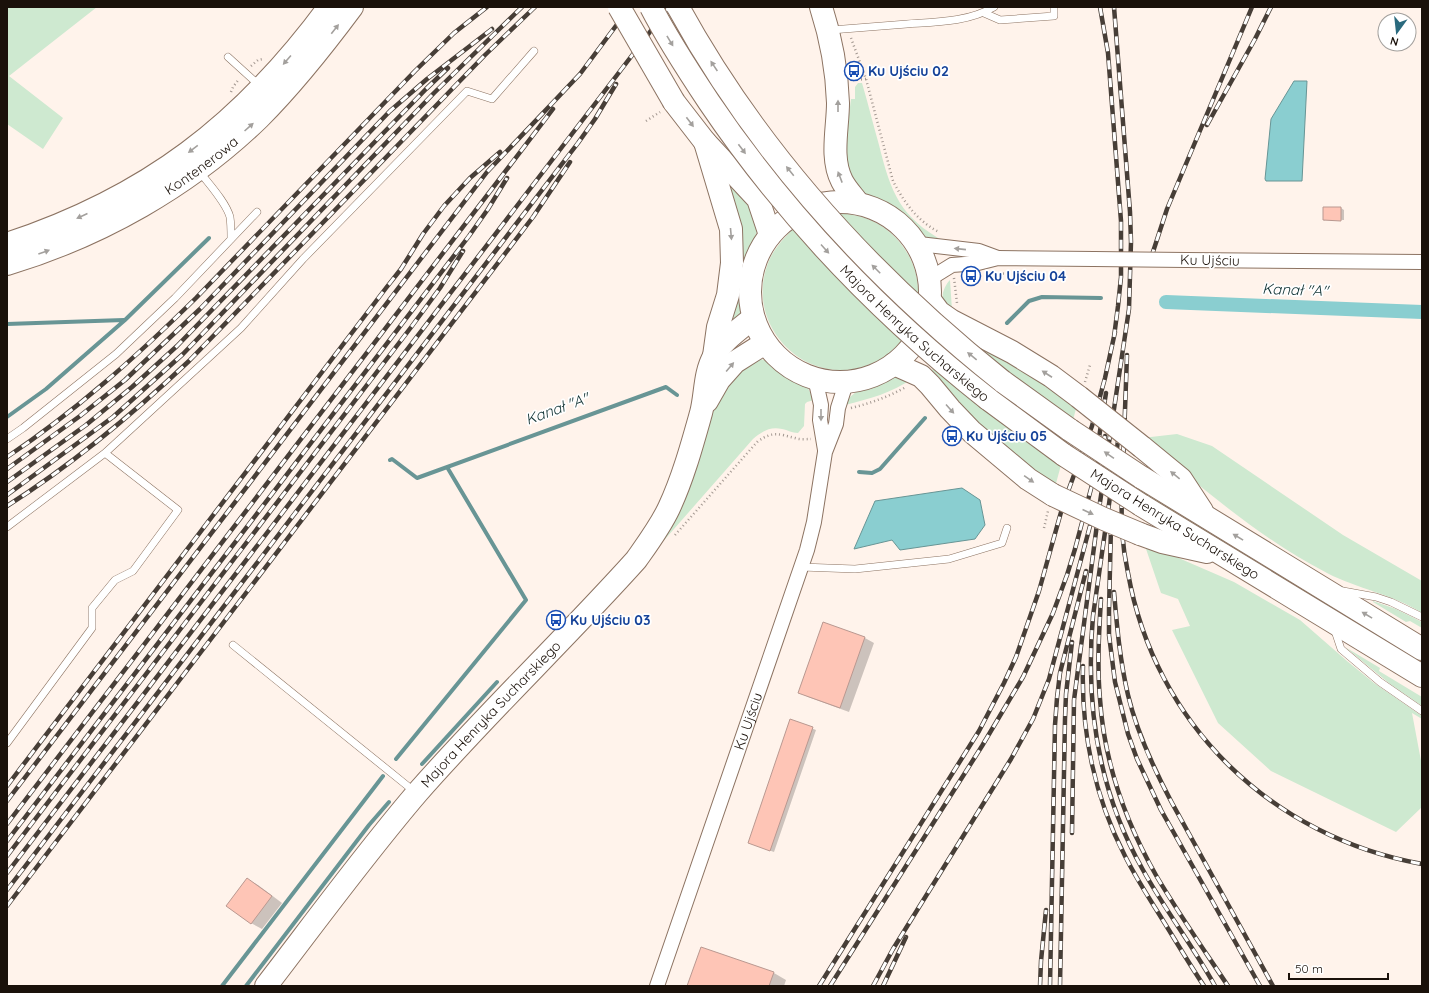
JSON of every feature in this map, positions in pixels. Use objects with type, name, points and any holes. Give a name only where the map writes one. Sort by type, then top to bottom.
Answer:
[{"type":"main road","name":"Kontenerowa","points":[[7,264],[66,243],[111,223],[155,198],[198,169],[233,141],[269,94],[288,59],[329,7]]},
{"type":"main road","name":"Kontenerowa","points":[[7,244],[47,231],[109,203],[138,187],[173,164],[223,125],[299,75],[352,7]]},
{"type":"main road","points":[[619,7],[670,105],[758,199],[770,235]]},
{"type":"main road","name":"Majora Henryka Sucharskiego","points":[[651,7],[691,75],[731,134],[798,219],[843,269],[880,306],[947,367],[988,400],[1064,454],[1140,504],[1422,676]]},
{"type":"main road","name":"Majora Henryka Sucharskiego","points":[[678,7],[704,52],[735,98],[763,137],[808,193],[842,232],[900,292],[968,353],[1070,430],[1141,477],[1422,649]]},
{"type":"main road","points":[[821,7],[828,30],[835,68],[838,103],[836,145],[837,168],[842,182],[858,203]]},
{"type":"main road","points":[[705,142],[731,229],[732,263],[728,295],[718,327],[714,356]]},
{"type":"main road","points":[[833,202],[858,203],[871,207],[895,220],[918,244],[931,278],[930,300],[926,318],[914,345],[894,364],[874,376],[846,383],[828,382],[800,373],[779,358],[765,343],[753,318],[751,304],[751,285],[754,266],[761,249],[770,235],[796,213],[808,207],[833,202]]},
{"type":"main road","points":[[930,300],[939,312],[952,321],[1012,352],[1051,376],[1082,392],[1142,447],[1181,479],[1206,517]]},
{"type":"main road","name":"Majora Henryka Sucharskiego","points":[[266,986],[417,793],[636,560],[658,528],[669,508],[683,474],[702,411],[706,377],[714,356],[729,338],[753,318]]},
{"type":"main road","name":"Majora Henryka Sucharskiego","points":[[702,411],[719,380],[735,362],[765,343]]},
{"type":"main road","points":[[894,364],[921,376],[972,432],[1051,500],[1162,542],[1222,555]]},
{"type":"street","name":"Ku Ujściu","points":[[918,244],[979,251],[998,258]]},
{"type":"street","name":"Ku Ujściu","points":[[931,278],[952,265],[978,263],[998,258],[1422,262]]},
{"type":"street","name":"Ku Ujściu","points":[[815,378],[821,405],[820,420],[825,452]]},
{"type":"street","name":"Ku Ujściu","points":[[657,986],[801,568],[814,522],[825,452],[836,424],[838,408],[846,383]]},
{"type":"lane","points":[[828,30],[947,21],[984,13],[994,7]]},
{"type":"lane","points":[[984,13],[1000,20],[1054,16],[1054,7]]},
{"type":"lane","points":[[7,526],[104,453],[241,328],[303,259],[467,91],[492,99],[534,51]]},
{"type":"lane","points":[[228,57],[269,94]]},
{"type":"lane","points":[[198,169],[229,213],[231,239]]},
{"type":"lane","points":[[7,439],[30,423],[116,354],[175,298],[257,212]]},
{"type":"lane","points":[[7,743],[92,628],[92,608],[115,580],[133,571],[178,510],[104,453]]},
{"type":"lane","points":[[801,568],[855,569],[949,559],[1002,543],[1007,528]]},
{"type":"lane","points":[[1322,587],[1376,597],[1422,617]]},
{"type":"lane","points":[[1331,621],[1341,649],[1380,682],[1422,711]]},
{"type":"lane","points":[[232,645],[417,793]]},
{"type":"path","points":[[852,41],[866,79],[893,181],[900,194],[918,218],[932,229],[943,235]]},
{"type":"path","points":[[231,94],[233,86],[245,72],[258,60],[267,58]]},
{"type":"path","points":[[853,80],[866,79]]},
{"type":"path","points":[[646,122],[670,105]]},
{"type":"path","points":[[954,276],[957,307]]},
{"type":"path","points":[[1082,392],[1090,365]]},
{"type":"path","points":[[844,409],[874,402],[910,385]]},
{"type":"path","points":[[672,539],[758,441],[766,436],[774,434],[781,434],[796,439],[811,439],[811,433]]},
{"type":"path","points":[[1044,528],[1051,500]]},
{"type":"green space","points":[[7,7],[97,7],[9,76],[63,118],[43,149],[7,124]]},
{"type":"green space","points":[[858,83],[862,83],[883,162],[893,190],[908,213],[917,223],[945,242],[927,238],[892,206],[859,191],[845,164],[846,139],[851,99],[855,99],[855,87]]},
{"type":"green space","points":[[719,168],[747,196],[758,229],[743,275],[741,315],[725,339]]},
{"type":"green space","points":[[838,213],[862,217],[877,223],[897,239],[911,260],[918,284],[918,296]]},
{"type":"green space","points":[[793,229],[846,286],[902,341],[892,351],[873,363],[849,370],[826,369],[806,361],[788,348],[774,331],[765,310],[763,287],[770,258]]},
{"type":"green space","points":[[950,280],[952,310],[946,306],[943,300],[946,285]]},
{"type":"green space","points":[[972,344],[990,348],[1077,405],[1073,420],[1036,393]]},
{"type":"green space","points":[[946,347],[1068,440],[1067,445],[943,351]]},
{"type":"green space","points":[[756,359],[770,362],[785,374],[808,388],[814,400],[805,404],[804,426],[798,433],[778,428],[770,429],[753,439],[645,562],[721,386]]},
{"type":"green space","points":[[933,368],[982,408],[1061,465],[1055,487],[1006,453],[930,376]]},
{"type":"green space","points":[[896,377],[913,378],[889,392],[845,405],[850,397],[856,392]]},
{"type":"green space","points":[[1177,434],[1212,446],[1343,535],[1422,581],[1422,613],[1411,606],[1387,596],[1339,579],[1278,544],[1254,528],[1142,438]]},
{"type":"green space","points":[[1141,486],[1396,643],[1392,649],[1141,495]]},
{"type":"green space","points":[[1144,543],[1234,582],[1300,620],[1374,683],[1422,716],[1422,719],[1412,713],[1422,766],[1422,807],[1396,832],[1271,771],[1218,723],[1172,630],[1190,626],[1178,599],[1161,593]]},
{"type":"green space","points":[[1373,601],[1396,609],[1422,622],[1422,628],[1410,621],[1406,622]]},
{"type":"green space","points":[[1345,647],[1380,668],[1379,671],[1422,697],[1422,706],[1390,684]]},
{"type":"water","points":[[1294,81],[1307,81],[1302,181],[1266,181],[1271,119]]},
{"type":"water","points":[[962,488],[980,500],[985,525],[975,539],[900,550],[892,540],[854,549],[875,501]]},
{"type":"building","points":[[1323,207],[1341,207],[1341,221],[1323,220]]},
{"type":"building","points":[[823,622],[865,637],[840,708],[798,693]]},
{"type":"building","points":[[790,719],[813,727],[770,851],[748,843]]},
{"type":"building","points":[[247,878],[272,896],[251,924],[226,906]]},
{"type":"building","points":[[701,947],[774,972],[769,986],[687,986]]},
{"type":"waterway","points":[[7,417],[46,389],[125,320],[209,238]]},
{"type":"waterway","name":"Kanał \"A\"","points":[[1007,323],[1029,301],[1042,297],[1101,298]]},
{"type":"waterway","name":"Kanał \"A\"","points":[[1166,302],[1422,312]]},
{"type":"waterway","points":[[7,324],[124,320]]},
{"type":"waterway","name":"Kanał \"A\"","points":[[390,460],[392,459],[417,478],[666,387],[677,395]]},
{"type":"waterway","name":"Kanał \"A\"","points":[[859,472],[872,473],[880,469],[925,418]]},
{"type":"waterway","points":[[396,759],[526,600],[447,467]]},
{"type":"waterway","points":[[422,764],[497,682]]},
{"type":"waterway","points":[[222,986],[383,776]]},
{"type":"waterway","points":[[246,986],[369,825],[389,802]]},
{"type":"railway","points":[[7,457],[82,402],[151,341],[196,298],[415,71],[454,33],[487,7]]},
{"type":"railway","points":[[7,495],[113,417],[183,354],[434,93],[522,7]]},
{"type":"railway","points":[[7,506],[79,456],[102,438],[189,361],[485,55],[535,7]]},
{"type":"railway","points":[[7,801],[487,172],[580,74],[630,7]]},
{"type":"railway","points":[[7,873],[669,7]]},
{"type":"railway","points":[[1100,7],[1108,53],[1121,221],[1121,277],[1114,337]]},
{"type":"railway","points":[[1072,833],[1074,700],[1099,509],[1129,309],[1131,242],[1130,212],[1114,7]]},
{"type":"railway","points":[[1151,258],[1167,209],[1252,7]]},
{"type":"railway","points":[[1207,125],[1271,7]]},
{"type":"railway","points":[[7,469],[80,416],[125,380],[200,309],[390,111],[427,79],[492,29]]},
{"type":"railway","points":[[7,482],[86,425],[132,387],[177,346],[448,68]]},
{"type":"railway","points":[[7,890],[578,143],[595,119],[616,84]]},
{"type":"railway","points":[[7,824],[553,109]]},
{"type":"railway","points":[[7,786],[401,269],[423,234],[444,206],[470,178],[500,152]]},
{"type":"railway","points":[[7,906],[533,217],[570,162]]},
{"type":"railway","points":[[7,841],[469,236],[507,178]]},
{"type":"railway","points":[[7,856],[412,326],[440,288],[463,251]]},
{"type":"railway","points":[[819,986],[979,731],[1016,657],[1039,591],[1063,505],[1092,426],[1105,378],[1115,332]]},
{"type":"railway","points":[[1127,355],[1122,498],[1123,542],[1128,573],[1142,628],[1164,679],[1193,725],[1229,765],[1270,800],[1317,829],[1367,850],[1422,864]]},
{"type":"railway","points":[[1098,444],[1106,393]]},
{"type":"railway","points":[[1119,434],[1093,616],[1091,683],[1093,715],[1098,747],[1105,779],[1115,810],[1128,840],[1160,899],[1215,986]]},
{"type":"railway","points":[[830,986],[982,746],[1023,677],[1053,613],[1067,575],[1105,436]]},
{"type":"railway","points":[[873,986],[893,949],[1011,759],[1033,719],[1049,679],[1094,511]]},
{"type":"railway","points":[[1111,526],[1109,635],[1115,682],[1128,734],[1137,759],[1161,810],[1260,986]]},
{"type":"railway","points":[[1050,986],[1055,725],[1057,698],[1060,673],[1086,571]]},
{"type":"railway","points":[[1114,592],[1119,644],[1125,682],[1141,737],[1172,803],[1273,986]]},
{"type":"railway","points":[[1101,599],[1098,662],[1102,722],[1106,745],[1118,791],[1126,813],[1157,877],[1228,986]]},
{"type":"railway","points":[[1060,986],[1065,719],[1066,694],[1072,642]]},
{"type":"railway","points":[[1083,666],[1084,715],[1092,764],[1098,788],[1114,834],[1146,893],[1204,986]]},
{"type":"railway","points":[[1040,986],[1046,910]]},
{"type":"railway","points":[[883,986],[906,937]]},
{"type":"place","name":"Ku Ujściu 02","points":[[854,71]]},
{"type":"place","name":"Ku Ujściu 04","points":[[971,276]]},
{"type":"place","name":"Ku Ujściu 05","points":[[952,436]]},
{"type":"place","name":"Ku Ujściu 03","points":[[556,620]]}]
